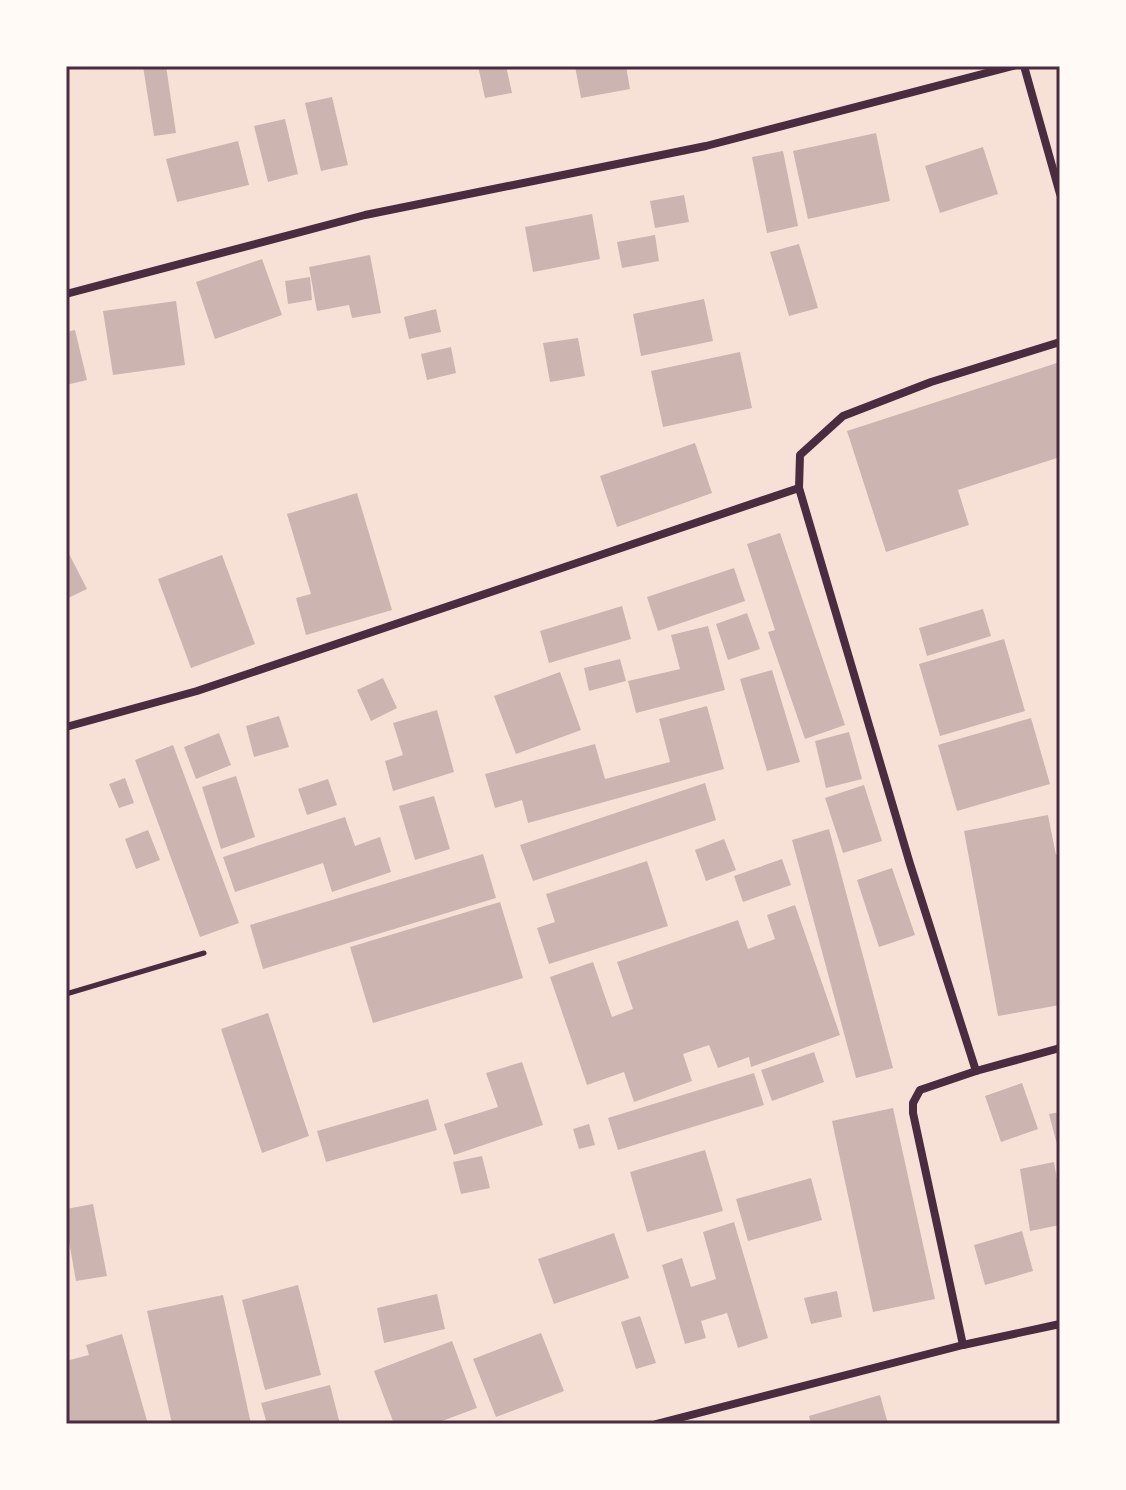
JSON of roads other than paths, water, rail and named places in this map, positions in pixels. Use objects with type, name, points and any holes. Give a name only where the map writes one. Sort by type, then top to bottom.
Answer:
[{"type":"street","points":[[66,294],[365,215],[706,146],[1013,66]]},
{"type":"street","points":[[1024,66],[1060,194]]},
{"type":"street","points":[[976,1071],[906,849],[799,488],[800,455],[843,416],[931,382],[1060,342]]},
{"type":"street","points":[[66,727],[197,691],[799,488]]},
{"type":"street","points":[[963,1345],[913,1103],[920,1090],[1060,1048]]},
{"type":"street","points":[[656,1424],[963,1345],[1060,1324]]}]
